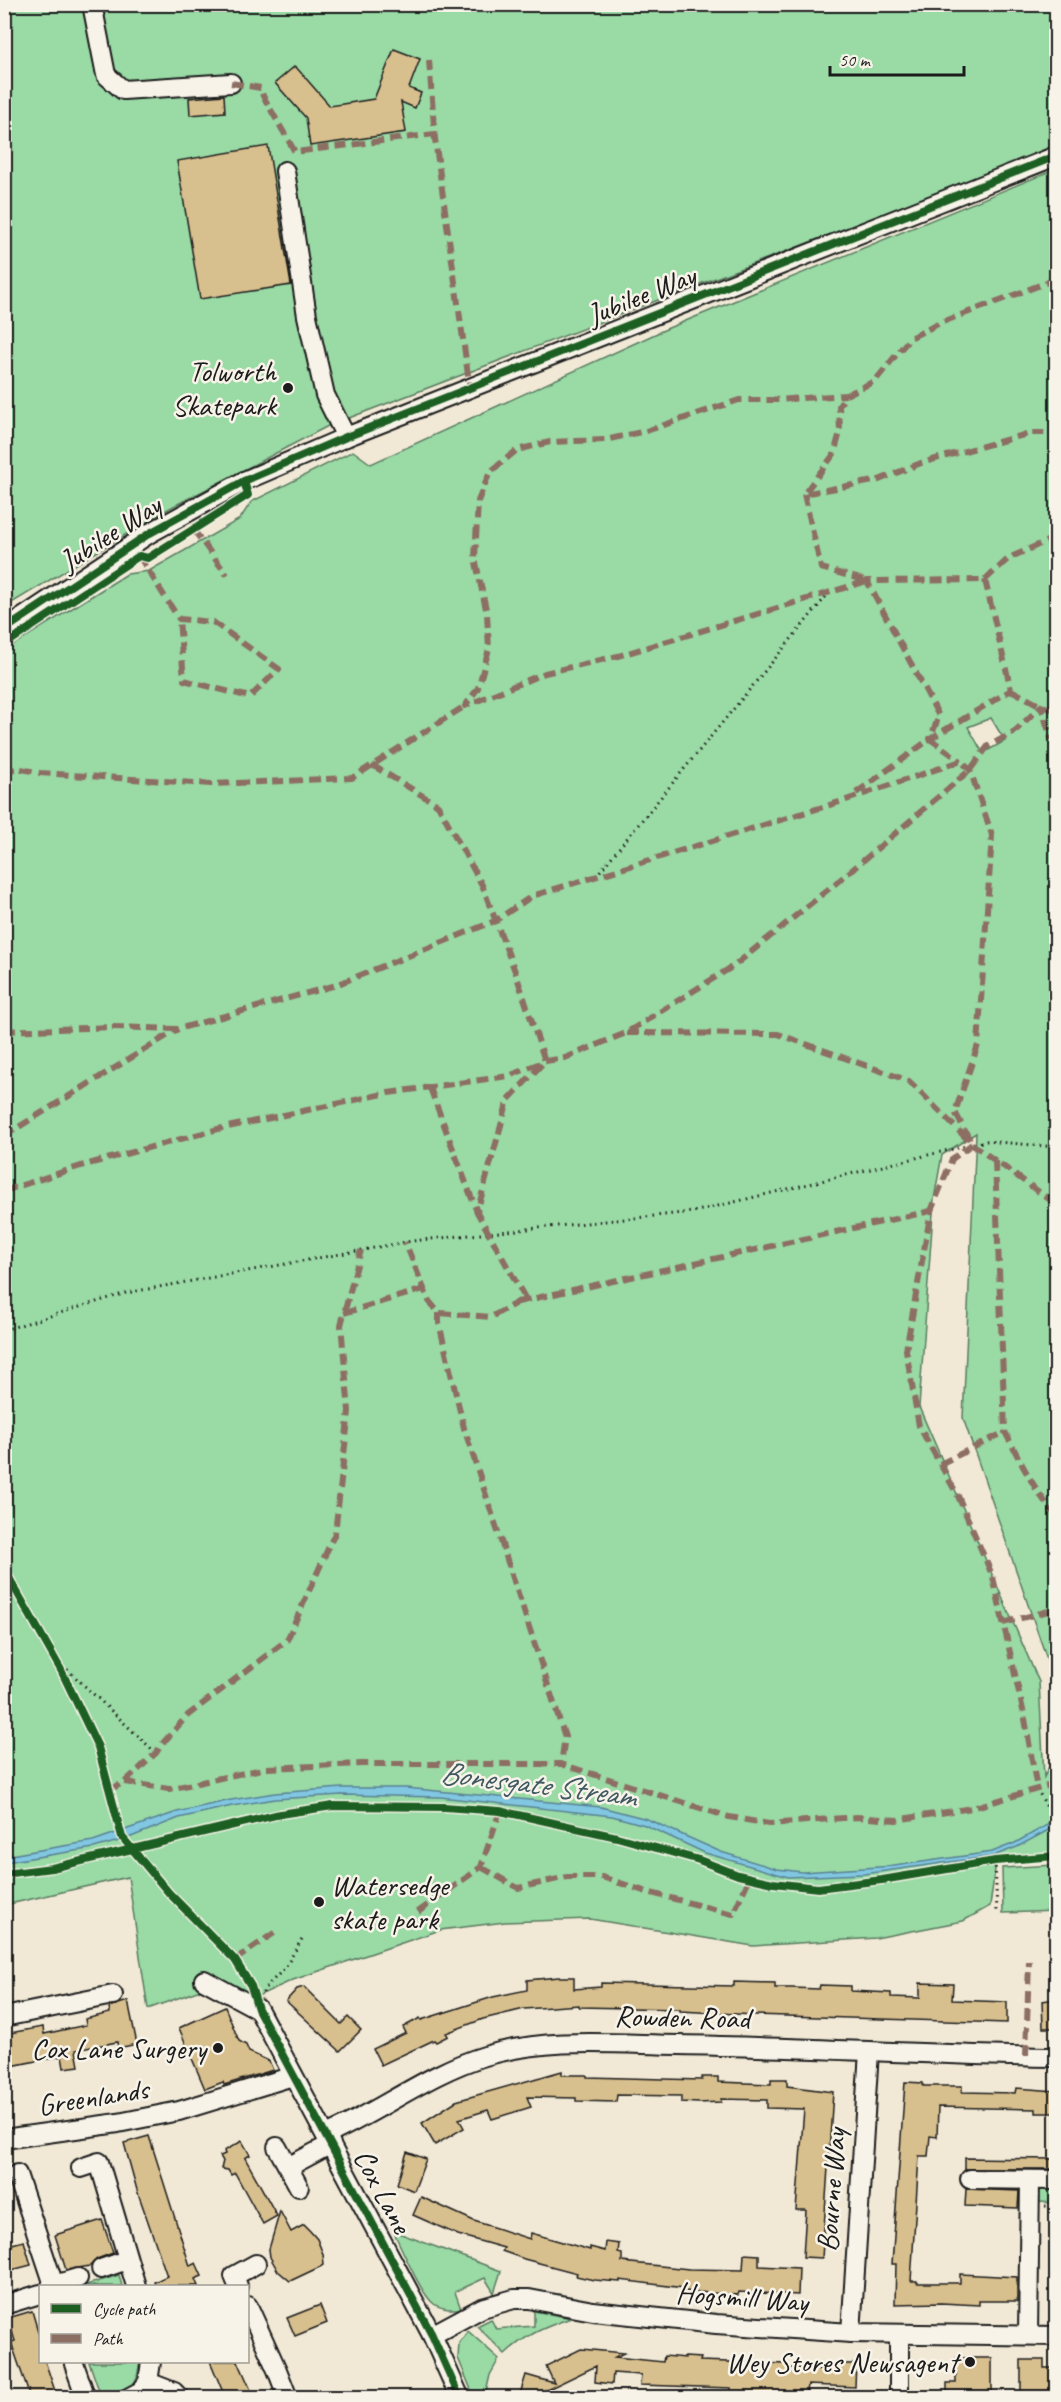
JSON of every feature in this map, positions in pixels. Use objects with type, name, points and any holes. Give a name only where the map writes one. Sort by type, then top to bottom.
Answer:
[{"type":"street","points":[[92,4],[106,75],[123,90],[231,83]]},
{"type":"street","name":"Jubilee Way","points":[[4,630],[150,533],[244,481],[346,437],[1056,156]]},
{"type":"street","points":[[285,171],[306,316],[325,395],[346,437]]},
{"type":"street","points":[[204,1980],[258,2009]]},
{"type":"street","points":[[4,2017],[113,1995]]},
{"type":"street","name":"Cox Lane","points":[[258,2009],[432,2335],[460,2397]]},
{"type":"street","name":"Rowden Road","points":[[288,2167],[350,2124],[459,2064],[507,2049],[546,2043],[1056,2057]]},
{"type":"street","name":"Bourne Way","points":[[851,2333],[868,2051]]},
{"type":"street","name":"Greenlands","points":[[4,2139],[179,2112],[293,2076]]},
{"type":"street","points":[[277,2147],[299,2187]]},
{"type":"street","points":[[81,2168],[99,2162],[136,2285]]},
{"type":"street","points":[[17,2175],[48,2285]]},
{"type":"street","points":[[970,2179],[1056,2180]]},
{"type":"street","points":[[1028,2334],[1030,2180]]},
{"type":"street","points":[[101,2269],[127,2260]]},
{"type":"street","points":[[238,2285],[234,2276],[256,2264]]},
{"type":"street","points":[[58,2285],[78,2278]]},
{"type":"street","points":[[4,2305],[39,2292]]},
{"type":"street","name":"Hogsmill Way","points":[[432,2335],[482,2308],[514,2299],[530,2299],[593,2311],[668,2321],[851,2333],[1056,2336]]},
{"type":"street","points":[[249,2308],[288,2397]]},
{"type":"street","points":[[899,2334],[899,2397]]},
{"type":"street","points":[[128,2397],[141,2391],[148,2382],[151,2363]]},
{"type":"street","points":[[74,2364],[86,2397]]},
{"type":"street","points":[[148,2382],[174,2392],[180,2397]]},
{"type":"path","points":[[596,876],[830,593]]},
{"type":"path","points":[[4,1330],[126,1293],[412,1241],[693,1212],[986,1141],[1056,1148]]},
{"type":"path","points":[[49,1647],[66,1679]]},
{"type":"path","points":[[54,1657],[156,1753]]},
{"type":"path","points":[[1037,1789],[1056,1824]]},
{"type":"path","points":[[983,1863],[1006,1860]]},
{"type":"path","points":[[995,1861],[996,1914]]},
{"type":"path","points":[[258,2009],[264,1989],[285,1968],[303,1937]]},
{"type":"green space","points":[[4,5],[1056,5],[1056,148],[328,426],[170,508],[5,607]]},
{"type":"green space","points":[[1056,169],[1056,1685],[963,1418],[976,1133],[942,1155],[934,1199],[919,1407],[1039,1682],[1044,1777],[1056,1753],[1056,1857],[996,1862],[990,1906],[963,1921],[876,1938],[753,1946],[590,1919],[505,1922],[440,1930],[293,1980],[258,1996],[222,1982],[148,2009],[128,1877],[5,1905],[5,650],[127,574],[149,571],[240,519],[251,502],[353,451],[371,464],[666,329]],"holes":[[[991,718],[1005,741],[983,753],[968,727]]]},
{"type":"green space","points":[[1056,1865],[1056,1911],[1003,1913],[1002,1868]]},
{"type":"green space","points":[[1038,2188],[1056,2189],[1056,2203],[1038,2202]]},
{"type":"green space","points":[[393,2231],[501,2271],[494,2293],[485,2278],[455,2292],[461,2309],[437,2306],[423,2290]]},
{"type":"green space","points":[[119,2275],[122,2285],[86,2285]]},
{"type":"green space","points":[[534,2311],[571,2318],[536,2332],[505,2354],[477,2326],[491,2319],[496,2329],[534,2326]]},
{"type":"green space","points":[[468,2331],[499,2359],[490,2375],[485,2397],[474,2397],[458,2358],[459,2343]]},
{"type":"green space","points":[[89,2363],[140,2363],[133,2386],[101,2396]]},
{"type":"water","points":[[342,1788],[406,1788],[601,1807],[647,1819],[721,1852],[777,1869],[802,1872],[894,1866],[992,1852],[1015,1843],[1056,1820],[1056,1826],[1017,1847],[993,1856],[864,1874],[788,1877],[705,1853],[645,1825],[612,1816],[440,1797],[342,1795],[275,1799],[232,1806],[179,1818],[126,1839],[94,1848],[5,1862],[5,1856],[93,1841],[177,1812],[231,1800],[275,1793]]},
{"type":"building","points":[[394,49],[420,59],[409,88],[421,93],[415,108],[401,102],[406,132],[310,146],[306,118],[275,83],[295,66],[330,106],[374,99]]},
{"type":"building","points":[[224,95],[225,112],[190,115],[189,98]]},
{"type":"building","points":[[268,146],[291,285],[200,299],[177,161]]},
{"type":"building","points":[[574,1977],[574,1989],[601,1987],[601,1983],[734,1986],[734,1982],[775,1983],[775,1988],[819,1989],[820,1985],[851,1986],[851,1991],[891,1993],[891,1997],[920,1998],[920,1983],[953,1984],[952,2000],[1007,2002],[1007,2023],[755,2015],[680,2011],[680,2009],[579,2007],[579,2005],[524,2009],[483,2019],[446,2033],[448,2036],[436,2042],[434,2040],[381,2065],[373,2049],[406,2033],[403,2027],[420,2018],[421,2020],[493,1997],[527,1990],[527,1980]]},
{"type":"building","points":[[304,1987],[341,2024],[348,2017],[361,2030],[340,2051],[286,2001],[297,1989]]},
{"type":"building","points":[[1056,1999],[1056,2028],[1043,2028],[1042,2001]]},
{"type":"building","points":[[128,2001],[137,2044],[118,2048],[117,2042],[76,2050],[79,2066],[64,2068],[62,2056],[11,2066],[4,2034],[43,2027],[44,2034],[86,2025],[85,2019],[110,2013],[109,2007]]},
{"type":"building","name":"Cox Lane Surgery","points":[[225,2007],[239,2041],[246,2045],[249,2052],[269,2061],[273,2070],[224,2085],[223,2082],[205,2089],[179,2028]]},
{"type":"building","points":[[562,2071],[562,2075],[587,2075],[587,2077],[702,2080],[702,2077],[718,2077],[718,2082],[771,2084],[771,2079],[787,2079],[787,2086],[833,2092],[822,2258],[803,2257],[806,2210],[796,2210],[804,2109],[767,2108],[767,2100],[721,2099],[721,2102],[681,2102],[681,2096],[617,2095],[616,2102],[527,2097],[531,2107],[492,2119],[488,2110],[459,2119],[464,2128],[435,2145],[422,2123],[456,2101]]},
{"type":"building","points":[[905,2082],[923,2083],[923,2086],[962,2086],[962,2092],[1015,2093],[1016,2088],[1056,2091],[1056,2113],[1036,2113],[1036,2109],[938,2107],[937,2137],[930,2136],[928,2156],[919,2156],[911,2281],[960,2283],[960,2274],[1017,2277],[1017,2301],[979,2301],[979,2305],[895,2304],[896,2264],[892,2264]]},
{"type":"building","points":[[149,2136],[190,2266],[196,2263],[202,2276],[195,2279],[198,2285],[156,2285],[154,2282],[167,2276],[137,2190],[124,2143]]},
{"type":"building","points":[[242,2141],[250,2155],[245,2158],[277,2216],[263,2224],[235,2173],[231,2175],[228,2170],[221,2169],[223,2161],[220,2156],[225,2154],[224,2151]]},
{"type":"building","points":[[407,2152],[426,2159],[414,2191],[397,2184]]},
{"type":"building","points":[[965,2158],[1056,2159],[1056,2169],[965,2169]]},
{"type":"building","points":[[966,2189],[1019,2191],[1018,2208],[965,2206]]},
{"type":"building","points":[[421,2197],[474,2221],[530,2239],[531,2233],[590,2250],[590,2247],[605,2251],[606,2242],[619,2244],[618,2253],[622,2254],[622,2262],[689,2269],[743,2270],[744,2254],[759,2255],[759,2266],[799,2268],[798,2295],[739,2292],[738,2295],[684,2291],[684,2288],[620,2280],[620,2282],[594,2280],[576,2276],[577,2273],[524,2259],[502,2251],[504,2248],[458,2235],[413,2215]]},
{"type":"building","points":[[280,2211],[291,2232],[304,2225],[310,2231],[317,2239],[323,2254],[324,2265],[290,2281],[278,2271],[270,2257],[269,2249]]},
{"type":"building","points":[[102,2220],[113,2253],[97,2259],[90,2266],[66,2270],[55,2235]]},
{"type":"building","points":[[24,2241],[31,2265],[4,2272],[4,2246]]},
{"type":"building","points":[[320,2305],[327,2323],[295,2336],[287,2318]]},
{"type":"building","points":[[32,2311],[39,2335],[39,2363],[46,2363],[57,2397],[30,2397],[11,2342],[15,2341],[8,2318]]},
{"type":"building","points":[[581,2349],[624,2353],[615,2357],[663,2362],[664,2356],[701,2358],[700,2361],[787,2364],[787,2368],[840,2370],[841,2364],[856,2364],[855,2387],[808,2385],[806,2397],[776,2397],[776,2394],[745,2393],[745,2396],[731,2395],[731,2388],[640,2385],[641,2375],[613,2373],[612,2384],[595,2382],[596,2366],[540,2393],[539,2397],[519,2397],[526,2375],[554,2383],[546,2366]]},
{"type":"building","points":[[956,2358],[992,2358],[992,2397],[947,2397],[947,2383],[956,2383]]},
{"type":"building","points":[[1021,2360],[1044,2360],[1044,2368],[1056,2368],[1056,2391],[1044,2391],[1044,2397],[1021,2397]]},
{"type":"building","points":[[211,2363],[239,2363],[254,2397],[225,2397]]},
{"type":"marked path","points":[[429,60],[435,139],[470,389]]},
{"type":"marked path","points":[[231,83],[261,88],[263,96],[295,152],[435,134]]},
{"type":"marked path","points":[[1056,279],[940,323],[910,338],[875,381],[846,395],[839,406],[840,432],[834,454],[804,494],[879,480],[921,463],[1031,433],[1056,433]]},
{"type":"marked path","points":[[804,494],[821,568],[867,581],[618,656],[545,673],[465,706],[478,688],[489,649],[487,614],[475,558],[478,501],[490,472],[517,450],[550,442],[605,440],[646,431],[739,400],[846,395]]},
{"type":"marked path","points":[[193,529],[227,575]]},
{"type":"marked path","points":[[985,580],[1009,558],[1056,537]]},
{"type":"marked path","points":[[139,556],[179,619],[213,622],[279,669],[250,697],[184,680],[179,619]]},
{"type":"marked path","points":[[985,580],[1011,690],[930,739],[939,716],[867,581],[985,580]]},
{"type":"marked path","points":[[1011,690],[1041,706],[1056,710]]},
{"type":"marked path","points":[[4,773],[17,768],[40,773],[211,784],[352,778],[465,706]]},
{"type":"marked path","points":[[4,1191],[81,1166],[218,1129],[388,1093],[509,1076],[545,1061],[565,1058],[626,1033],[735,965],[970,770],[988,746],[1013,733],[1041,706],[1051,738],[1056,740]]},
{"type":"marked path","points":[[856,793],[930,739],[961,761]]},
{"type":"marked path","points":[[4,1031],[112,1027],[178,1029],[336,985],[495,921],[532,896],[846,800],[961,761],[970,770],[992,835],[978,1045],[955,1112],[972,1144]]},
{"type":"marked path","points":[[372,765],[438,805],[482,885],[516,974],[545,1061],[508,1100],[477,1212],[525,1298],[491,1317],[439,1313],[429,1301],[405,1242]]},
{"type":"marked path","points":[[4,1136],[178,1029]]},
{"type":"marked path","points":[[627,1033],[778,1034],[909,1081],[972,1144],[1056,1204]]},
{"type":"marked path","points":[[430,1088],[477,1212]]},
{"type":"marked path","points":[[972,1144],[952,1159],[931,1211],[906,1350],[919,1426],[958,1496],[993,1577],[1025,1719],[1037,1789]]},
{"type":"marked path","points":[[995,1161],[1005,1432],[1034,1486],[1056,1515]]},
{"type":"marked path","points":[[518,1302],[931,1211]]},
{"type":"marked path","points":[[125,1782],[156,1753],[188,1715],[287,1640],[335,1533],[349,1411],[341,1325],[361,1250]]},
{"type":"marked path","points":[[344,1313],[424,1289]]},
{"type":"marked path","points":[[439,1313],[439,1323],[464,1428],[565,1737],[561,1764]]},
{"type":"marked path","points":[[940,1464],[1005,1432]]},
{"type":"marked path","points":[[1003,1623],[1056,1609]]},
{"type":"marked path","points":[[109,1790],[125,1782],[169,1789],[267,1768],[361,1764],[561,1764],[729,1817],[769,1824],[856,1817],[896,1820],[972,1808],[1051,1785],[1056,1773]]},
{"type":"marked path","points":[[418,1912],[481,1867],[500,1811]]},
{"type":"marked path","points":[[481,1867],[518,1888],[567,1877],[602,1877],[647,1892],[733,1914],[750,1877]]},
{"type":"marked path","points":[[235,1960],[277,1931]]},
{"type":"marked path","points":[[1026,2056],[1029,1961]]},
{"type":"cycle path","points":[[4,630],[150,533],[244,481],[346,437],[1056,156]]},
{"type":"cycle path","points":[[4,645],[139,556],[148,558],[248,495],[244,481]]},
{"type":"cycle path","points":[[4,1569],[61,1670],[98,1747],[122,1837],[169,1893],[235,1960],[251,1986],[258,2009],[432,2335],[460,2398]]},
{"type":"cycle path","points":[[4,1874],[52,1868],[280,1814],[333,1806],[444,1807],[500,1811],[617,1837],[699,1860],[738,1875],[773,1883],[818,1888],[995,1861],[1056,1856]]},
{"type":"place","name":"Tolworth Skatepark","points":[[288,388]]},
{"type":"place","name":"Watersedge skate park","points":[[319,1902]]},
{"type":"place","name":"Cox Lane Surgery","points":[[218,2048]]},
{"type":"place","name":"Wey Stores Newsagent","points":[[970,2362]]},
{"type":"water label","name":"Bonesgate Stream","points":[[538,1784]]}]
